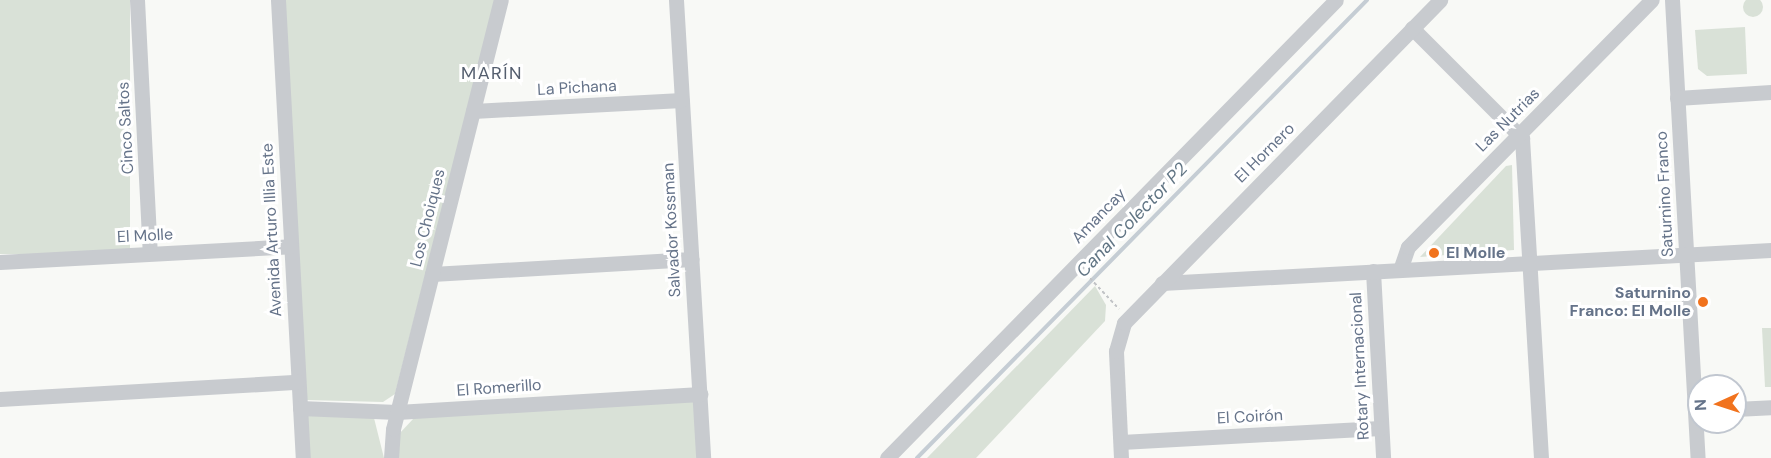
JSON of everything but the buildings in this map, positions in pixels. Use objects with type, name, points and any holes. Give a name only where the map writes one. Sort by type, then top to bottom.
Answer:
[{"type":"street","name":"Cinco Saltos","points":[[137,0],[150,254]]},
{"type":"street","name":"Avenida Arturo Illia Este","points":[[278,0],[303,458]]},
{"type":"street","name":"Los Choiques","points":[[391,451],[398,412],[501,0]]},
{"type":"street","name":"Salvador Kossman","points":[[676,0],[703,458]]},
{"type":"street","name":"Amancay","points":[[887,458],[1336,0]]},
{"type":"street","name":"El Hornero","points":[[1121,450],[1118,333],[1128,318],[1440,0]]},
{"type":"street","name":"Las Nutrias","points":[[1400,270],[1408,247],[1652,0]]},
{"type":"street","name":"Saturnino Franco","points":[[1672,0],[1694,374]]},
{"type":"street","points":[[1412,28],[1520,134],[1541,458]]},
{"type":"street","points":[[1677,98],[1771,92]]},
{"type":"street","name":"La Pichana","points":[[473,111],[682,100]]},
{"type":"street","name":"El Molle","points":[[0,262],[291,246]]},
{"type":"street","points":[[1162,283],[1771,250]]},
{"type":"street","points":[[432,274],[692,259]]},
{"type":"street","name":"Rotary Internacional","points":[[1373,271],[1383,458]]},
{"type":"street","points":[[0,399],[298,382]]},
{"type":"street","name":"El Romerillo","points":[[300,408],[398,412],[700,394]]},
{"type":"street","points":[[1747,408],[1771,407]]},
{"type":"street","points":[[293,458],[300,408]]},
{"type":"street","name":"El Coirón","points":[[1121,450],[1382,428]]},
{"type":"street","name":"Saturnino Franco","points":[[1697,434],[1698,458]]},
{"type":"path","points":[[1082,269],[1128,318]]},
{"type":"shaded area","points":[[1753,-3],[1760,0],[1763,7],[1760,14],[1753,17],[1746,14],[1743,7],[1746,0]]},
{"type":"shaded area","points":[[0,0],[130,0],[130,254],[0,254]]},
{"type":"shaded area","points":[[284,0],[495,0],[395,394],[383,402],[306,400]]},
{"type":"shaded area","points":[[1745,27],[1747,74],[1707,76],[1698,69],[1695,30]]},
{"type":"shaded area","points":[[1512,165],[1514,250],[1420,257],[1506,166]]},
{"type":"shaded area","points":[[1095,286],[1106,305],[1105,321],[976,458],[927,458]]},
{"type":"shaded area","points":[[1762,328],[1771,328],[1771,387],[1765,387]]},
{"type":"shaded area","points":[[695,399],[699,458],[397,458],[399,434],[414,418]]},
{"type":"shaded area","points":[[306,413],[374,418],[384,458],[308,458]]},
{"type":"waterway","name":"Canal Colector P2","points":[[917,458],[1367,0]]},
{"type":"place","name":"El Molle","points":[[1434,253]]},
{"type":"place","name":"Saturnino Franco: El Molle","points":[[1703,302]]},
{"type":"district","name":"MARÍN","points":[[492,73]]}]
